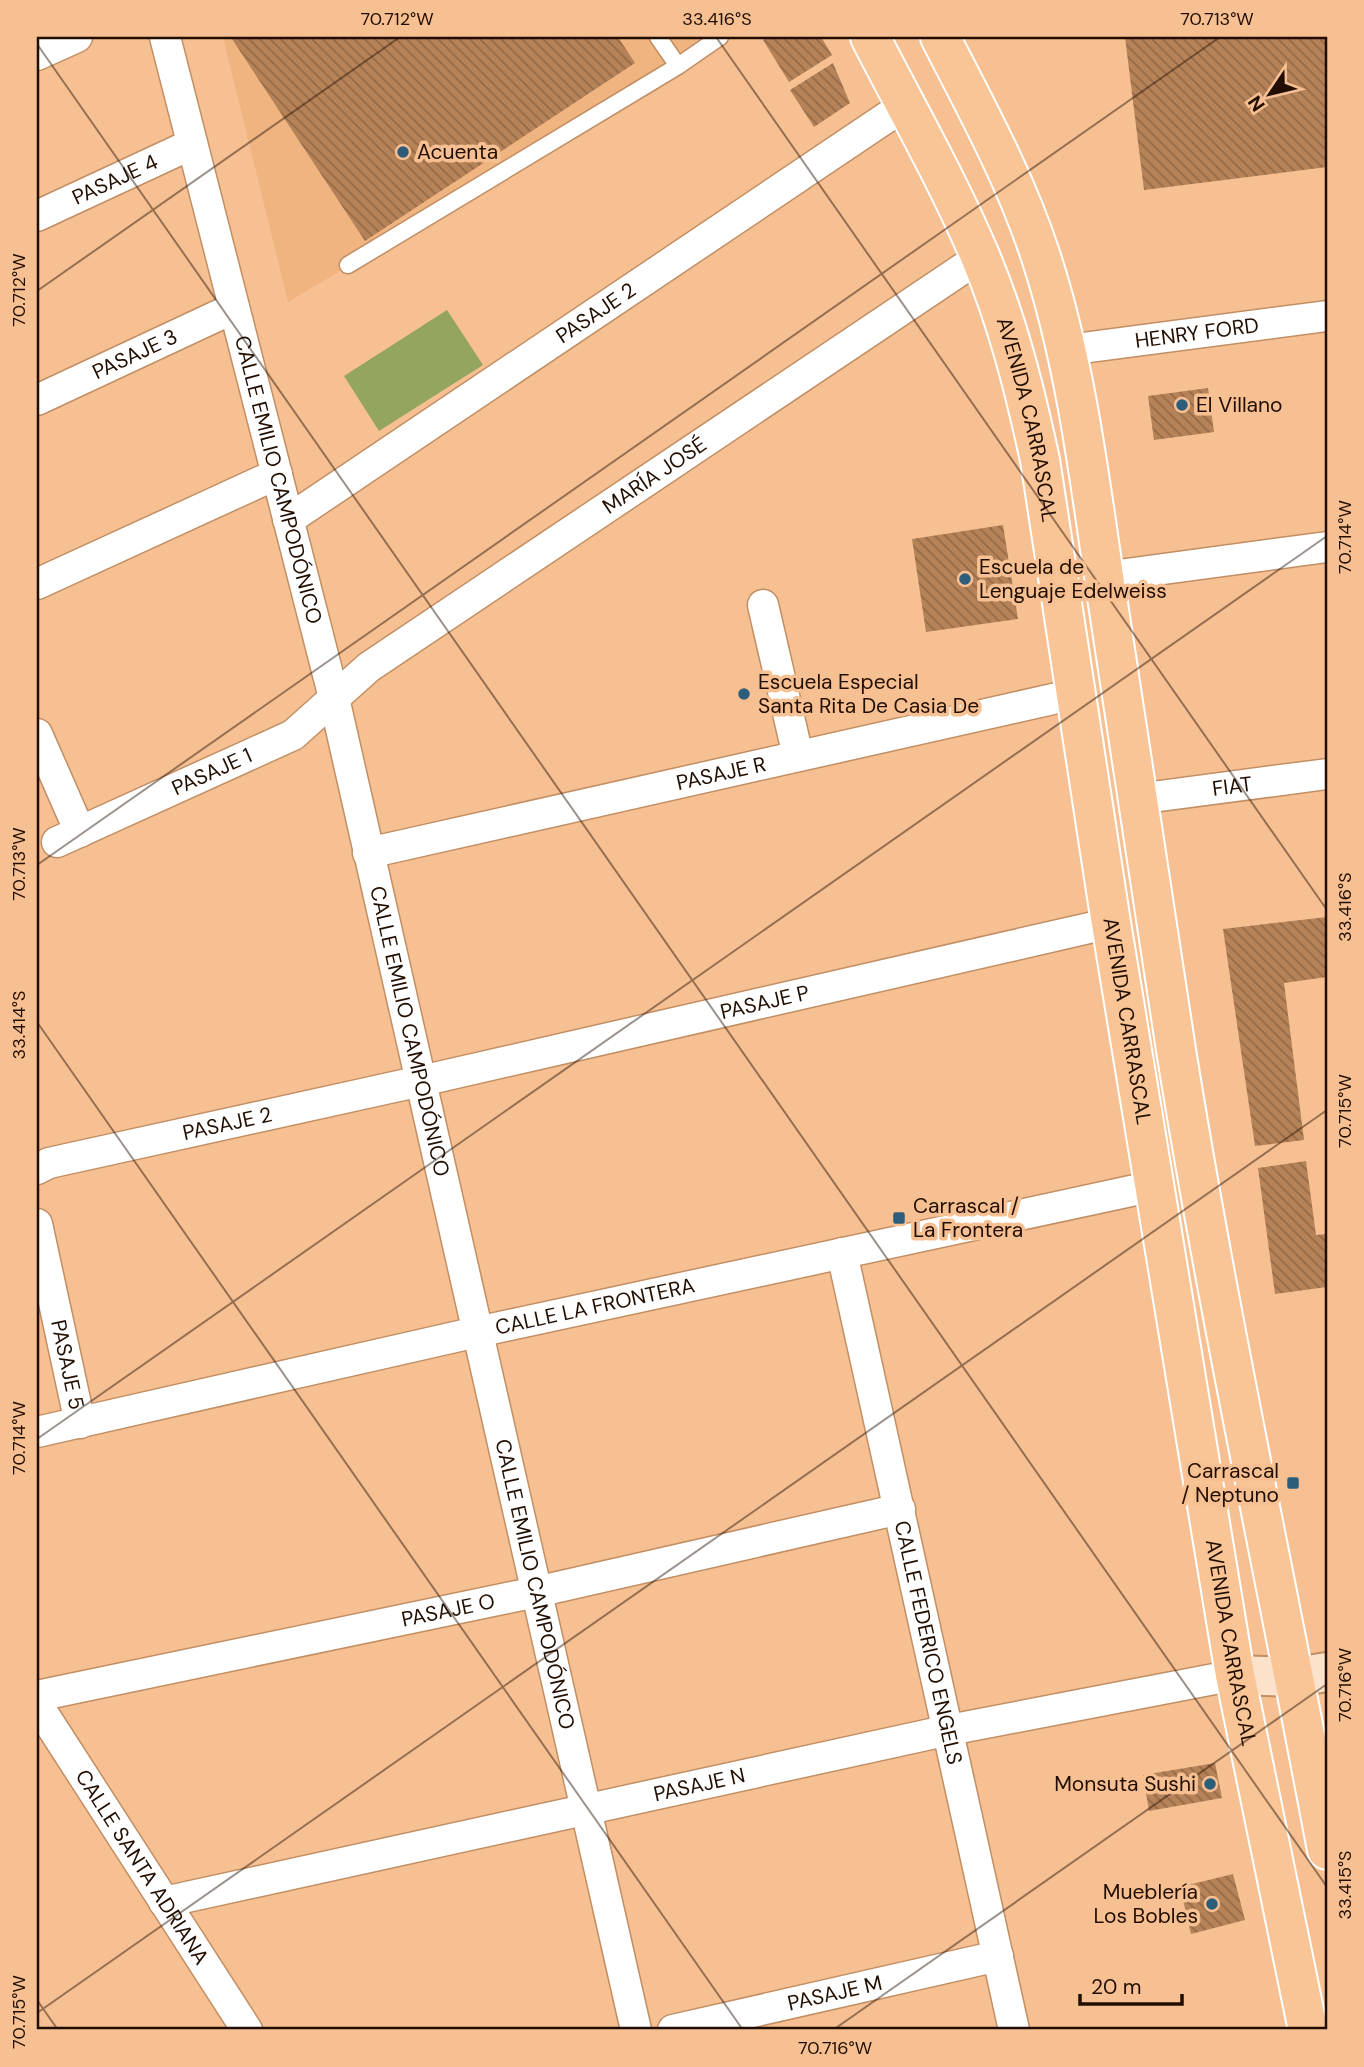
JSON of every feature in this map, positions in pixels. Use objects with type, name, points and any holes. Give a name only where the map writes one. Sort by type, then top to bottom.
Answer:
[{"type":"main road","name":"AVENIDA CARRASCAL","points":[[870,37],[980,257],[1010,337],[1027,399],[1040,460],[1111,923],[1235,1675],[1308,2030]]},
{"type":"main road","name":"AVENIDA CARRASCAL","points":[[940,37],[1019,197],[1044,267],[1067,350],[1077,398],[1137,799],[1205,1221],[1311,1674],[1327,1850]]},
{"type":"main road","points":[[1235,1675],[1311,1674]]},
{"type":"street","points":[[37,55],[76,37]]},
{"type":"street","name":"CALLE EMILIO CAMPODÓNICO","points":[[165,37],[334,698],[636,2030]]},
{"type":"street","name":"PASAJE 2","points":[[288,520],[905,105]]},
{"type":"street","name":"PASAJE 4","points":[[37,216],[192,144]]},
{"type":"street","name":"MARÍA JOSÉ","points":[[334,698],[369,667],[980,257]]},
{"type":"street","name":"PASAJE 3","points":[[37,400],[234,308]]},
{"type":"street","name":"HENRY FORD","points":[[1067,350],[1327,316]]},
{"type":"street","points":[[37,583],[276,474]]},
{"type":"street","points":[[1104,577],[1327,547]]},
{"type":"street","points":[[763,605],[798,756]]},
{"type":"street","name":"PASAJE R","points":[[368,853],[1075,694]]},
{"type":"street","name":"PASAJE 1","points":[[37,734],[69,837],[293,735],[334,698]]},
{"type":"street","name":"FIAT","points":[[1137,799],[1327,774]]},
{"type":"street","name":"PASAJE P","points":[[421,1082],[1111,923]]},
{"type":"street","name":"PASAJE 2","points":[[37,1169],[49,1163],[421,1082]]},
{"type":"street","name":"CALLE LA FRONTERA","points":[[37,1432],[477,1332],[1154,1186]]},
{"type":"street","name":"PASAJE 5","points":[[37,1224],[80,1423]]},
{"type":"street","name":"CALLE FEDERICO ENGELS","points":[[842,1253],[1014,2030]]},
{"type":"street","name":"PASAJE O","points":[[37,1696],[536,1592],[900,1509]]},
{"type":"street","name":"PASAJE N","points":[[164,1902],[949,1730],[1235,1675]]},
{"type":"street","name":"CALLE SANTA ADRIANA","points":[[37,1704],[247,2030]]},
{"type":"street","name":"PASAJE M","points":[[673,2030],[998,1956]]},
{"type":"lane","points":[[658,37],[678,66]]},
{"type":"lane","points":[[348,264],[678,66],[720,37]]},
{"type":"shaded area","name":"Acuenta","points":[[223,37],[734,37],[288,302]]},
{"type":"green space","points":[[447,310],[483,365],[379,431],[344,376]]},
{"type":"building","name":"Acuenta","points":[[618,37],[635,63],[365,241],[232,39]]},
{"type":"building","points":[[768,37],[821,37],[832,55],[789,82],[763,40]]},
{"type":"building","points":[[1125,37],[1327,37],[1327,167],[1144,190]]},
{"type":"building","points":[[833,63],[850,103],[814,127],[790,90]]},
{"type":"building","points":[[1208,388],[1214,432],[1154,440],[1148,396]]},
{"type":"building","name":"Escuela de Lenguaje Edelweiss","points":[[1003,525],[1018,619],[926,632],[912,539]]},
{"type":"building","points":[[1327,917],[1327,977],[1284,983],[1304,1140],[1255,1146],[1223,929]]},
{"type":"building","points":[[1306,1161],[1316,1235],[1327,1234],[1327,1287],[1275,1294],[1258,1168]]},
{"type":"building","points":[[1215,1763],[1222,1798],[1149,1811],[1143,1775]]},
{"type":"building","name":"Mueblería Los Bobles","points":[[1233,1874],[1245,1920],[1191,1934],[1180,1887]]},
{"type":"place","name":"Acuenta","points":[[403,152]]},
{"type":"place","name":"El Villano","points":[[1182,405]]},
{"type":"place","name":"Escuela de Lenguaje Edelweiss","points":[[965,579]]},
{"type":"place","name":"Escuela Especial Santa Rita De Casia De","points":[[744,694]]},
{"type":"place","name":"Carrascal / La Frontera","points":[[899,1218]]},
{"type":"place","name":"Carrascal / Neptuno","points":[[1293,1483]]},
{"type":"place","name":"Monsuta Sushi","points":[[1210,1784]]},
{"type":"place","name":"Mueblería Los Bobles","points":[[1212,1904]]}]
